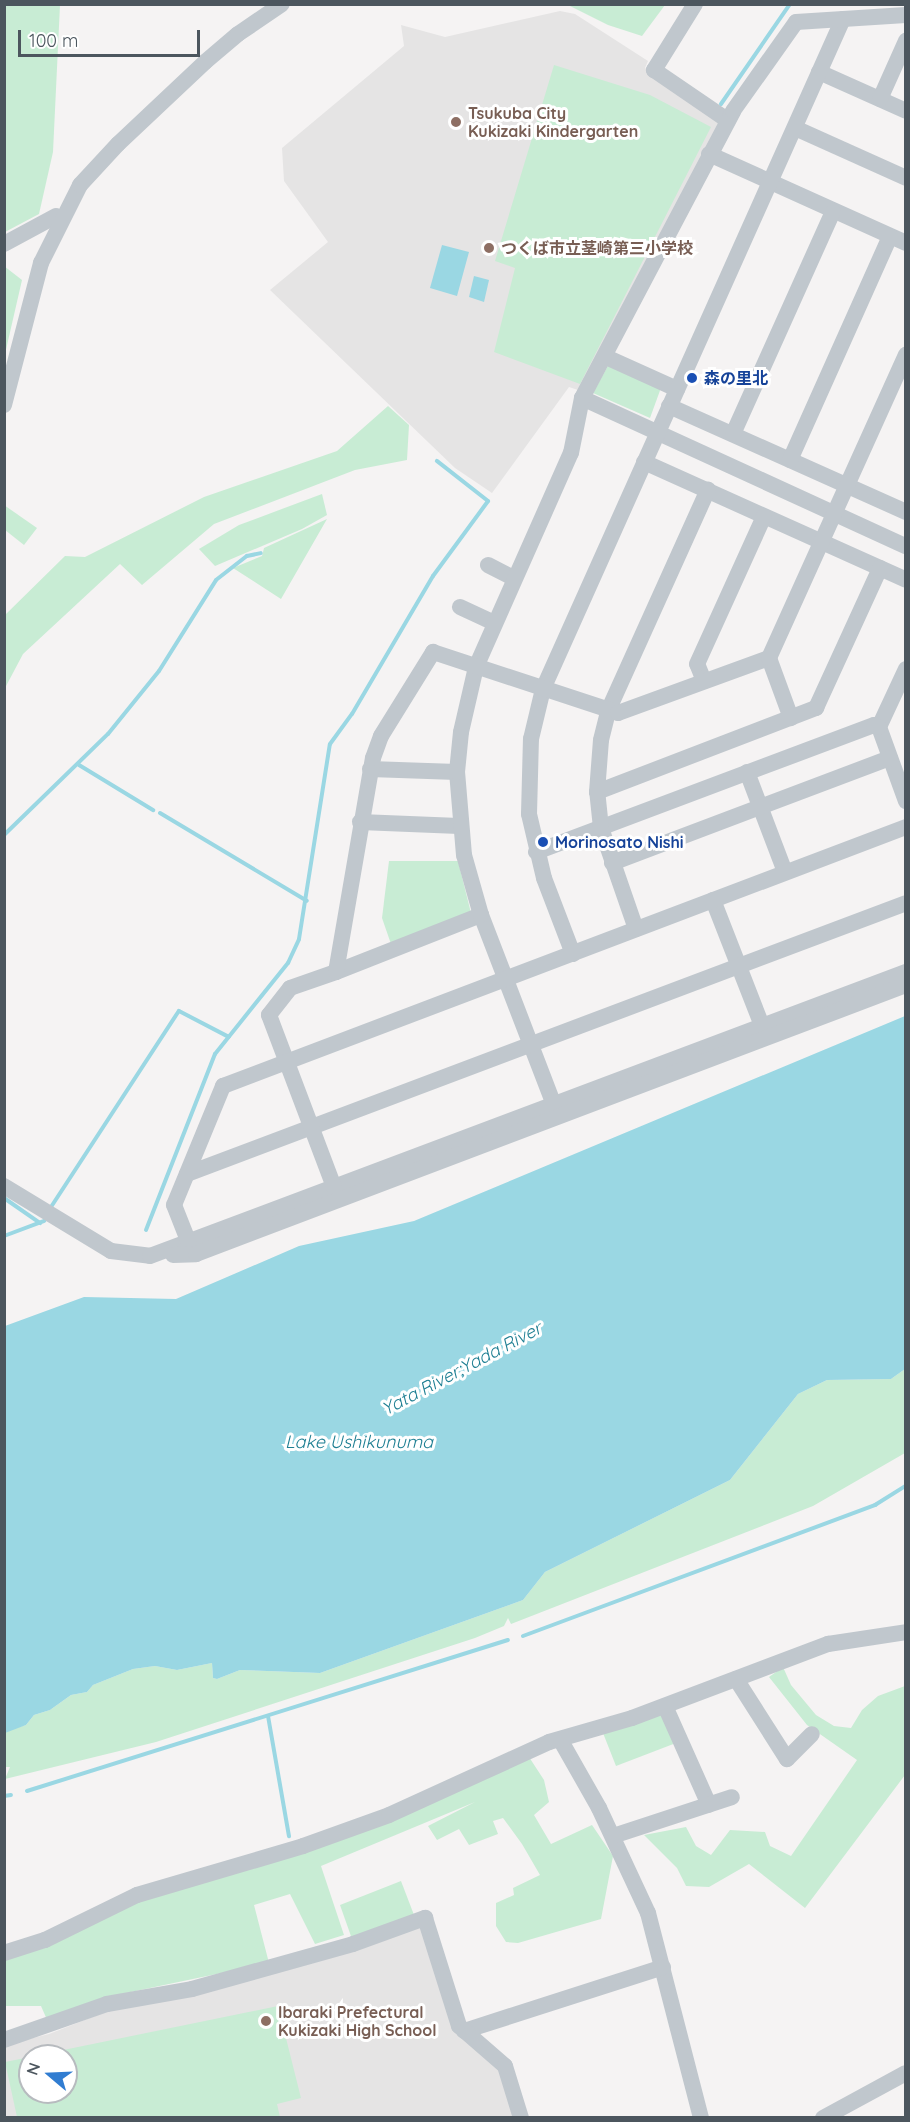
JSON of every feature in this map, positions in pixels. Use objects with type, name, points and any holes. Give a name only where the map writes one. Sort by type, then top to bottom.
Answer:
[{"type":"street","points":[[4,405],[41,263],[80,185],[118,144],[197,69],[238,33],[282,4]]},
{"type":"street","points":[[695,4],[654,70],[728,120]]},
{"type":"street","points":[[554,1105],[481,915],[470,881],[459,826],[457,772],[462,722],[476,666],[571,453],[582,398],[606,357],[728,120],[796,22],[906,15]]},
{"type":"street","points":[[573,954],[536,852],[529,814],[528,762],[543,689],[843,19]]},
{"type":"street","points":[[880,99],[906,41]]},
{"type":"street","points":[[819,72],[906,111]]},
{"type":"street","points":[[795,128],[906,178]]},
{"type":"street","points":[[709,154],[906,243]]},
{"type":"street","points":[[733,435],[833,210]]},
{"type":"street","points":[[4,244],[56,216]]},
{"type":"street","points":[[790,460],[890,236]]},
{"type":"street","points":[[791,718],[769,658],[906,355]]},
{"type":"street","points":[[606,357],[677,388]]},
{"type":"street","points":[[582,398],[906,546]]},
{"type":"street","points":[[669,406],[906,512]]},
{"type":"street","points":[[644,462],[906,580]]},
{"type":"street","points":[[636,929],[602,828],[597,792],[601,740],[608,711],[708,490]]},
{"type":"street","points":[[704,681],[697,664],[764,516]]},
{"type":"street","points":[[488,565],[514,578]]},
{"type":"street","points":[[597,792],[816,708],[880,568]]},
{"type":"street","points":[[460,608],[495,623]]},
{"type":"street","points":[[336,972],[370,769],[381,736],[434,652],[608,711],[622,713],[769,658]]},
{"type":"street","points":[[906,669],[879,727],[906,801]]},
{"type":"street","points":[[536,852],[874,725],[879,727]]},
{"type":"street","points":[[612,862],[890,758]]},
{"type":"street","points":[[370,769],[457,772]]},
{"type":"street","points":[[747,772],[785,872]]},
{"type":"street","points":[[360,822],[459,826]]},
{"type":"street","points":[[189,1243],[174,1205],[223,1086],[906,827]]},
{"type":"street","points":[[713,900],[762,1026]]},
{"type":"street","points":[[187,1174],[906,903]]},
{"type":"street","points":[[334,1187],[269,1015],[290,988],[481,915]]},
{"type":"street","points":[[162,1254],[906,972]]},
{"type":"street","points":[[4,1186],[111,1251],[132,1257],[196,1254],[906,985]]},
{"type":"street","points":[[4,1953],[45,1940],[138,1895],[379,1819],[549,1742],[561,1741],[665,1706],[828,1644],[906,1632]]},
{"type":"street","points":[[736,1678],[787,1759],[812,1734]]},
{"type":"street","points":[[665,1706],[709,1805]]},
{"type":"street","points":[[561,1741],[613,1836],[648,1914],[702,2118]]},
{"type":"street","points":[[613,1836],[732,1797]]},
{"type":"street","points":[[4,2040],[107,2004],[192,1989],[353,1944],[425,1918],[445,1987],[464,2031],[505,2066],[520,2118]]},
{"type":"street","points":[[464,2031],[663,1967]]},
{"type":"street","points":[[823,2118],[906,2073]]},
{"type":"shaded area","name":"つくば市立茎崎第三小学校","points":[[560,11],[575,14],[648,61],[645,68],[721,121],[581,391],[569,387],[492,493],[455,468],[270,290],[328,242],[284,181],[282,148],[404,46],[401,25],[445,37]]},
{"type":"shaded area","name":"Ibaraki Prefectural Kukizaki High School","points":[[417,1926],[422,1929],[456,2034],[502,2068],[516,2118],[5,2118],[5,2045],[49,2034],[113,2009]]},
{"type":"green space","points":[[5,4],[60,5],[53,152],[39,214],[5,232]]},
{"type":"green space","points":[[665,4],[642,36],[608,25],[568,5]]},
{"type":"green space","points":[[554,65],[650,95],[711,127],[580,384],[494,352],[515,268],[495,261]]},
{"type":"green space","points":[[4,266],[22,280],[5,354],[4,354]]},
{"type":"green space","points":[[610,362],[662,385],[650,418],[593,393]]},
{"type":"green space","points":[[388,406],[409,425],[407,460],[355,470],[214,524],[142,585],[120,564],[23,654],[5,688],[5,615],[65,556],[85,557],[204,497],[337,451]]},
{"type":"green space","points":[[322,494],[327,515],[302,529],[215,566],[199,549],[239,525]]},
{"type":"green space","points":[[4,505],[37,528],[24,545],[5,530]]},
{"type":"green space","points":[[327,519],[281,599],[233,568],[262,556],[264,548]]},
{"type":"green space","points":[[389,861],[458,861],[471,913],[391,944],[382,918]]},
{"type":"green space","points":[[905,1369],[905,1453],[813,1506],[511,1624],[508,1618],[504,1626],[475,1638],[156,1742],[5,1779],[10,1767],[5,1767],[5,1731],[26,1725],[34,1715],[50,1710],[71,1695],[87,1692],[93,1685],[133,1669],[155,1666],[177,1670],[212,1663],[213,1678],[217,1679],[240,1670],[320,1673],[523,1600],[545,1572],[730,1480],[798,1394],[827,1380],[891,1379]]},
{"type":"green space","points":[[783,1667],[791,1685],[816,1715],[834,1726],[851,1728],[862,1710],[878,1696],[905,1686],[905,1775],[805,1908],[749,1864],[709,1887],[686,1886],[677,1868],[644,1835],[686,1827],[696,1846],[711,1855],[730,1830],[765,1832],[770,1846],[791,1856],[857,1760],[807,1725],[769,1677]]},
{"type":"green space","points":[[664,1710],[676,1743],[616,1766],[603,1733]]},
{"type":"green space","points":[[529,1757],[544,1780],[549,1802],[534,1815],[551,1844],[592,1825],[613,1856],[601,1919],[518,1943],[506,1942],[496,1926],[496,1903],[514,1895],[513,1888],[540,1875],[522,1844],[503,1818],[493,1821],[498,1834],[469,1845],[459,1829],[437,1840],[428,1826],[475,1802],[321,1866],[344,1935],[315,1944],[290,1894],[254,1905],[269,1963],[107,1997],[48,2022],[41,2006],[5,2006],[5,1959],[108,1911]]},
{"type":"green space","points":[[401,1881],[414,1915],[352,1939],[340,1905]]},
{"type":"green space","points":[[278,2006],[301,2098],[277,2104],[280,2117],[17,2117],[5,2062],[18,2059],[18,2104],[78,2104],[78,2047]]},
{"type":"water","points":[[442,245],[469,252],[457,296],[430,288]]},
{"type":"water","points":[[474,276],[489,280],[484,302],[469,297]]},
{"type":"water","name":"Lake Ushikunuma","points":[[905,1016],[905,1369],[891,1379],[827,1380],[798,1394],[730,1480],[545,1572],[523,1600],[320,1673],[240,1670],[217,1679],[213,1678],[212,1663],[177,1670],[155,1666],[133,1669],[93,1685],[87,1692],[71,1695],[50,1710],[34,1715],[26,1725],[5,1733],[5,1326],[84,1297],[176,1299],[299,1246],[414,1221]]},
{"type":"waterway","points":[[721,104],[790,4]]},
{"type":"waterway","points":[[146,1230],[215,1054],[288,963],[299,939],[330,744],[352,714],[433,576],[488,501],[437,461]]},
{"type":"waterway","points":[[4,835],[108,734],[159,671],[216,580],[247,556],[261,553]]},
{"type":"waterway","points":[[79,765],[153,810]]},
{"type":"waterway","points":[[160,813],[307,901]]},
{"type":"waterway","points":[[51,1207],[179,1011],[229,1037]]},
{"type":"waterway","points":[[4,1198],[40,1223]]},
{"type":"waterway","points":[[4,1236],[44,1221]]},
{"type":"waterway","points":[[523,1636],[875,1505],[906,1486]]},
{"type":"waterway","points":[[27,1791],[508,1640]]},
{"type":"waterway","points":[[268,1716],[289,1836]]},
{"type":"waterway","points":[[4,1796],[11,1795]]},
{"type":"place","name":"Tsukuba City Kukizaki Kindergarten","points":[[456,122]]},
{"type":"place","name":"つくば市立茎崎第三小学校","points":[[489,248]]},
{"type":"place","name":"森の里北","points":[[692,378]]},
{"type":"place","name":"Morinosato Nishi","points":[[543,842]]},
{"type":"place","name":"Ibaraki Prefectural Kukizaki High School","points":[[266,2021]]},
{"type":"water label","name":"Yata River;Yada River","points":[[462,1369]]}]
